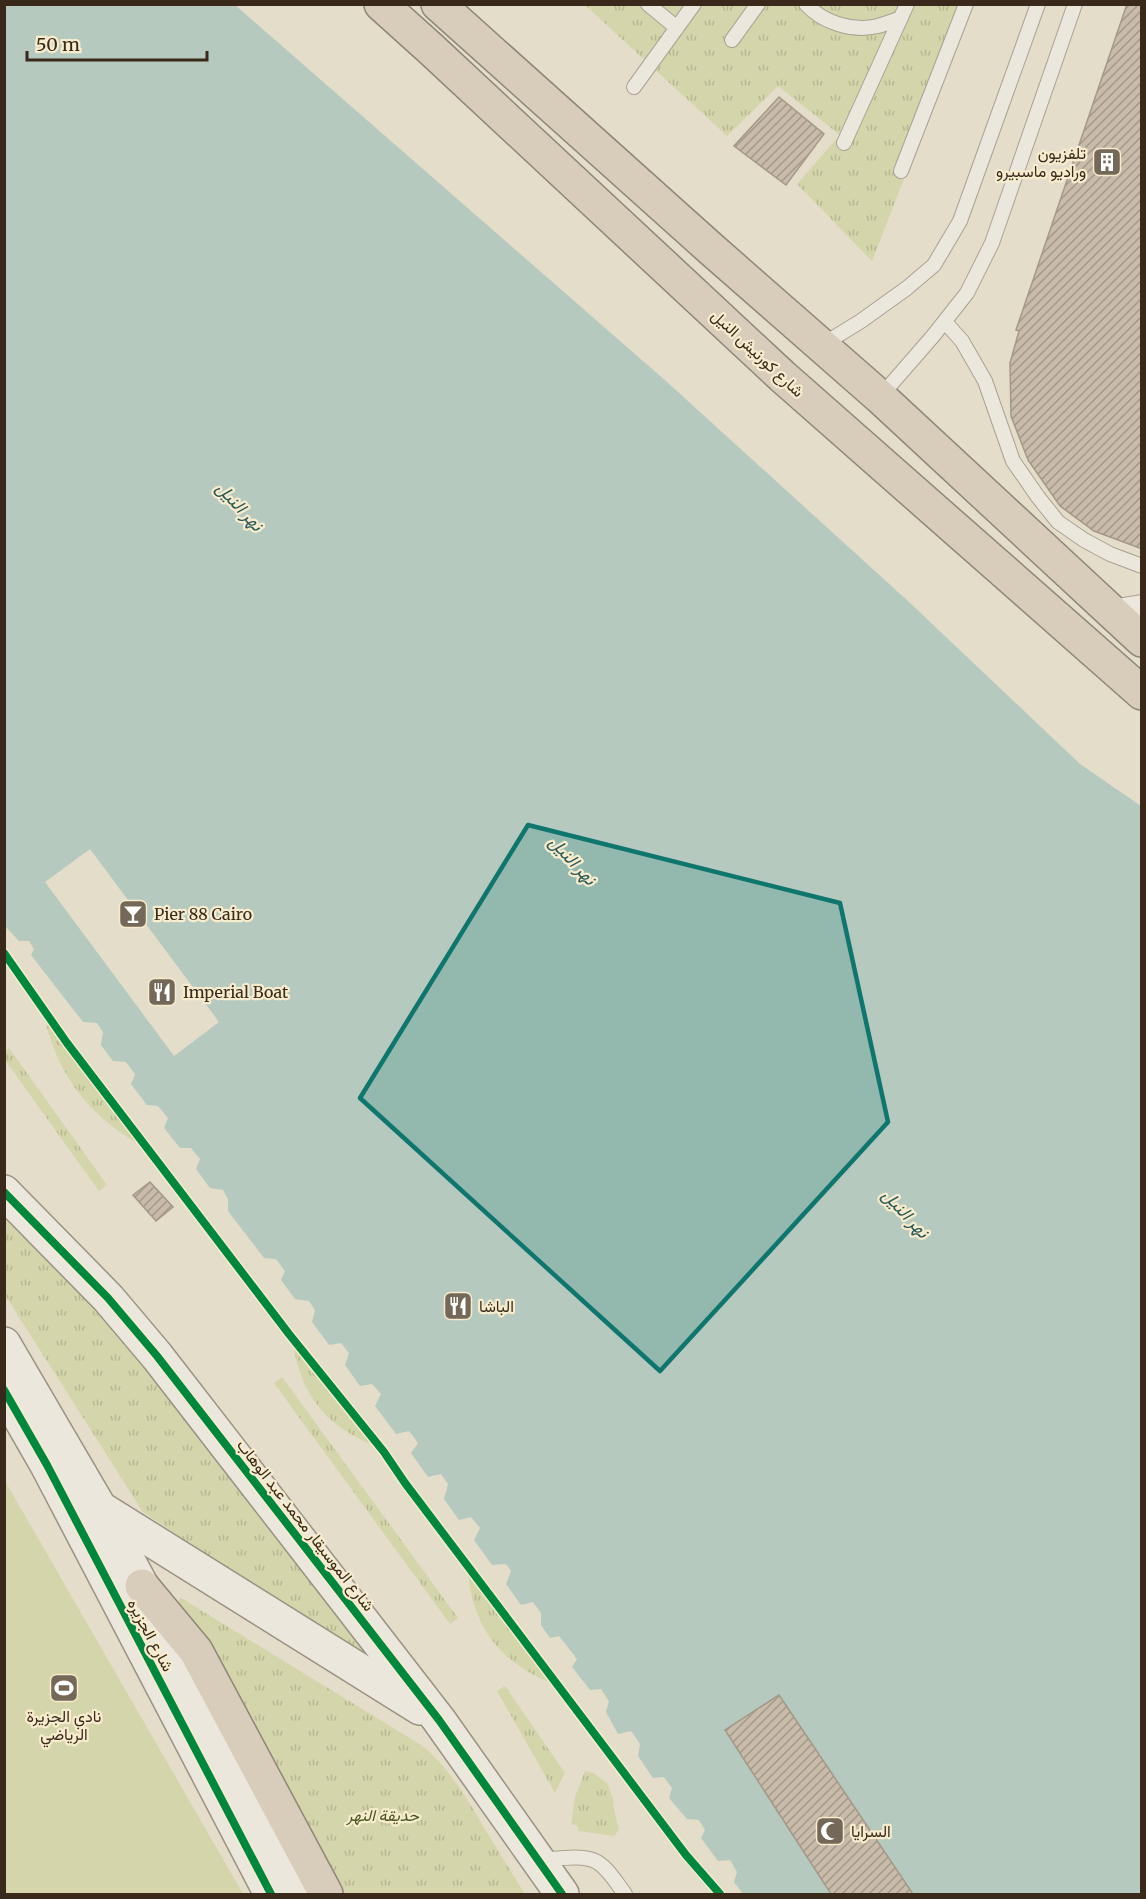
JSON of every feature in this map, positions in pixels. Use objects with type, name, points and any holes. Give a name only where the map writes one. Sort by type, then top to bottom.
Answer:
[{"type":"highway","name":"شارع كورنيش النيل","points":[[381,4],[782,376],[1142,693]]},
{"type":"highway","points":[[440,5],[710,248],[1126,610],[1142,640]]},
{"type":"highway","points":[[142,1586],[196,1651],[326,1894]]},
{"type":"street","name":"شارع الموسيقار محمد عبد الوهاب","points":[[4,1192],[108,1298],[157,1356],[439,1720],[562,1894]]},
{"type":"street","name":"شارع الجزيره","points":[[4,1344],[100,1508],[142,1586],[297,1894]]},
{"type":"street","name":"شارع الجزيره","points":[[4,1390],[47,1465],[271,1894]]},
{"type":"street","points":[[100,1508],[439,1720]]},
{"type":"lane","points":[[648,4],[677,28]]},
{"type":"lane","points":[[634,87],[694,4]]},
{"type":"lane","points":[[732,40],[758,4]]},
{"type":"lane","points":[[806,4],[812,11],[831,22],[851,27],[877,27],[901,18]]},
{"type":"lane","points":[[844,143],[907,4]]},
{"type":"lane","points":[[901,171],[966,4]]},
{"type":"lane","points":[[822,345],[861,321],[907,288],[934,265],[960,221],[1038,4]]},
{"type":"lane","points":[[880,397],[967,293],[992,243],[1075,4]]},
{"type":"lane","points":[[945,322],[962,341],[985,381],[1013,461],[1058,522],[1110,554],[1142,566]]},
{"type":"lane","points":[[538,1860],[588,1858],[605,1868],[625,1894]]},
{"type":"highlighted area","points":[[528,825],[840,903],[888,1122],[660,1371],[360,1098]]},
{"type":"green space","points":[[585,5],[972,5],[872,261],[797,184],[840,135],[778,86],[727,136]]},
{"type":"green space","points":[[44,1015],[144,1147],[107,1122],[79,1093],[58,1057]]},
{"type":"green space","points":[[9,1048],[107,1185],[99,1191],[5,1060],[5,1051]]},
{"type":"green space","points":[[4,1209],[24,1224],[244,1484],[385,1672],[143,1512],[5,1295]]},
{"type":"green space","points":[[293,1343],[379,1447],[345,1431],[320,1408],[303,1379]]},
{"type":"green space","points":[[282,1377],[458,1618],[450,1624],[274,1383]]},
{"type":"green space","name":"نادي الجزيرة الرياضي","points":[[5,1481],[243,1894],[5,1894]]},
{"type":"green space","points":[[468,1569],[552,1683],[517,1665],[492,1640],[475,1608]]},
{"type":"green space","name":"حديقة النهر","points":[[181,1598],[431,1753],[463,1793],[525,1894],[338,1894],[176,1603]]},
{"type":"green space","points":[[505,1686],[565,1773],[555,1793],[497,1691]]},
{"type":"green space","points":[[585,1771],[593,1773],[607,1783],[613,1799],[619,1830],[614,1836],[578,1831],[578,1826],[571,1824],[575,1797]]},
{"type":"water","name":"نهر النيل","points":[[4,5],[235,5],[667,382],[909,602],[1080,764],[1141,806],[1141,1894],[743,1894],[734,1882],[737,1872],[730,1860],[718,1861],[701,1838],[705,1830],[699,1820],[687,1819],[669,1798],[672,1788],[664,1777],[653,1778],[638,1756],[640,1744],[631,1731],[618,1734],[606,1712],[609,1701],[601,1689],[590,1690],[572,1667],[577,1659],[559,1636],[550,1638],[541,1625],[541,1613],[533,1602],[521,1605],[506,1584],[511,1571],[506,1564],[492,1565],[474,1540],[480,1528],[471,1517],[459,1520],[444,1499],[448,1484],[441,1474],[428,1477],[411,1453],[418,1443],[409,1431],[396,1434],[375,1406],[381,1394],[372,1384],[360,1386],[345,1365],[349,1353],[341,1343],[329,1345],[312,1322],[315,1310],[309,1301],[295,1299],[281,1280],[285,1271],[276,1259],[264,1258],[228,1211],[228,1199],[223,1190],[210,1188],[196,1169],[200,1159],[191,1148],[180,1148],[164,1128],[168,1118],[158,1106],[147,1105],[131,1084],[135,1074],[126,1062],[113,1061],[101,1045],[103,1032],[97,1023],[83,1022],[31,955],[34,949],[29,941],[19,941],[5,926]]},
{"type":"pier","points":[[90,849],[219,1022],[174,1056],[45,882]]},
{"type":"building","name":"تلفزيون وراديو ماسبيرو","points":[[1127,4],[1142,4],[1142,549],[1094,531],[1060,506],[1028,460],[1011,416],[1010,363],[1019,331],[1016,330]]},
{"type":"building","points":[[779,97],[824,134],[786,185],[734,146]]},
{"type":"building","points":[[150,1182],[173,1207],[156,1221],[133,1195]]},
{"type":"building","name":"السرايا","points":[[779,1695],[913,1894],[831,1894],[725,1730]]},
{"type":"cycle path","points":[[4,953],[67,1043],[289,1334],[384,1452],[686,1855],[720,1894]]},
{"type":"cycle path","points":[[4,1192],[108,1298],[157,1356],[439,1720],[562,1894]]},
{"type":"cycle path","points":[[4,1390],[47,1465],[271,1894]]},
{"type":"place","name":"تلفزيون وراديو ماسبيرو","points":[[1107,162]]},
{"type":"place","name":"Pier 88 Cairo","points":[[133,914]]},
{"type":"place","name":"Imperial Boat","points":[[162,992]]},
{"type":"place","name":"الباشا","points":[[458,1306]]},
{"type":"place","name":"نادي الجزيرة الرياضي","points":[[64,1688]]},
{"type":"place","name":"السرايا","points":[[830,1831]]}]
